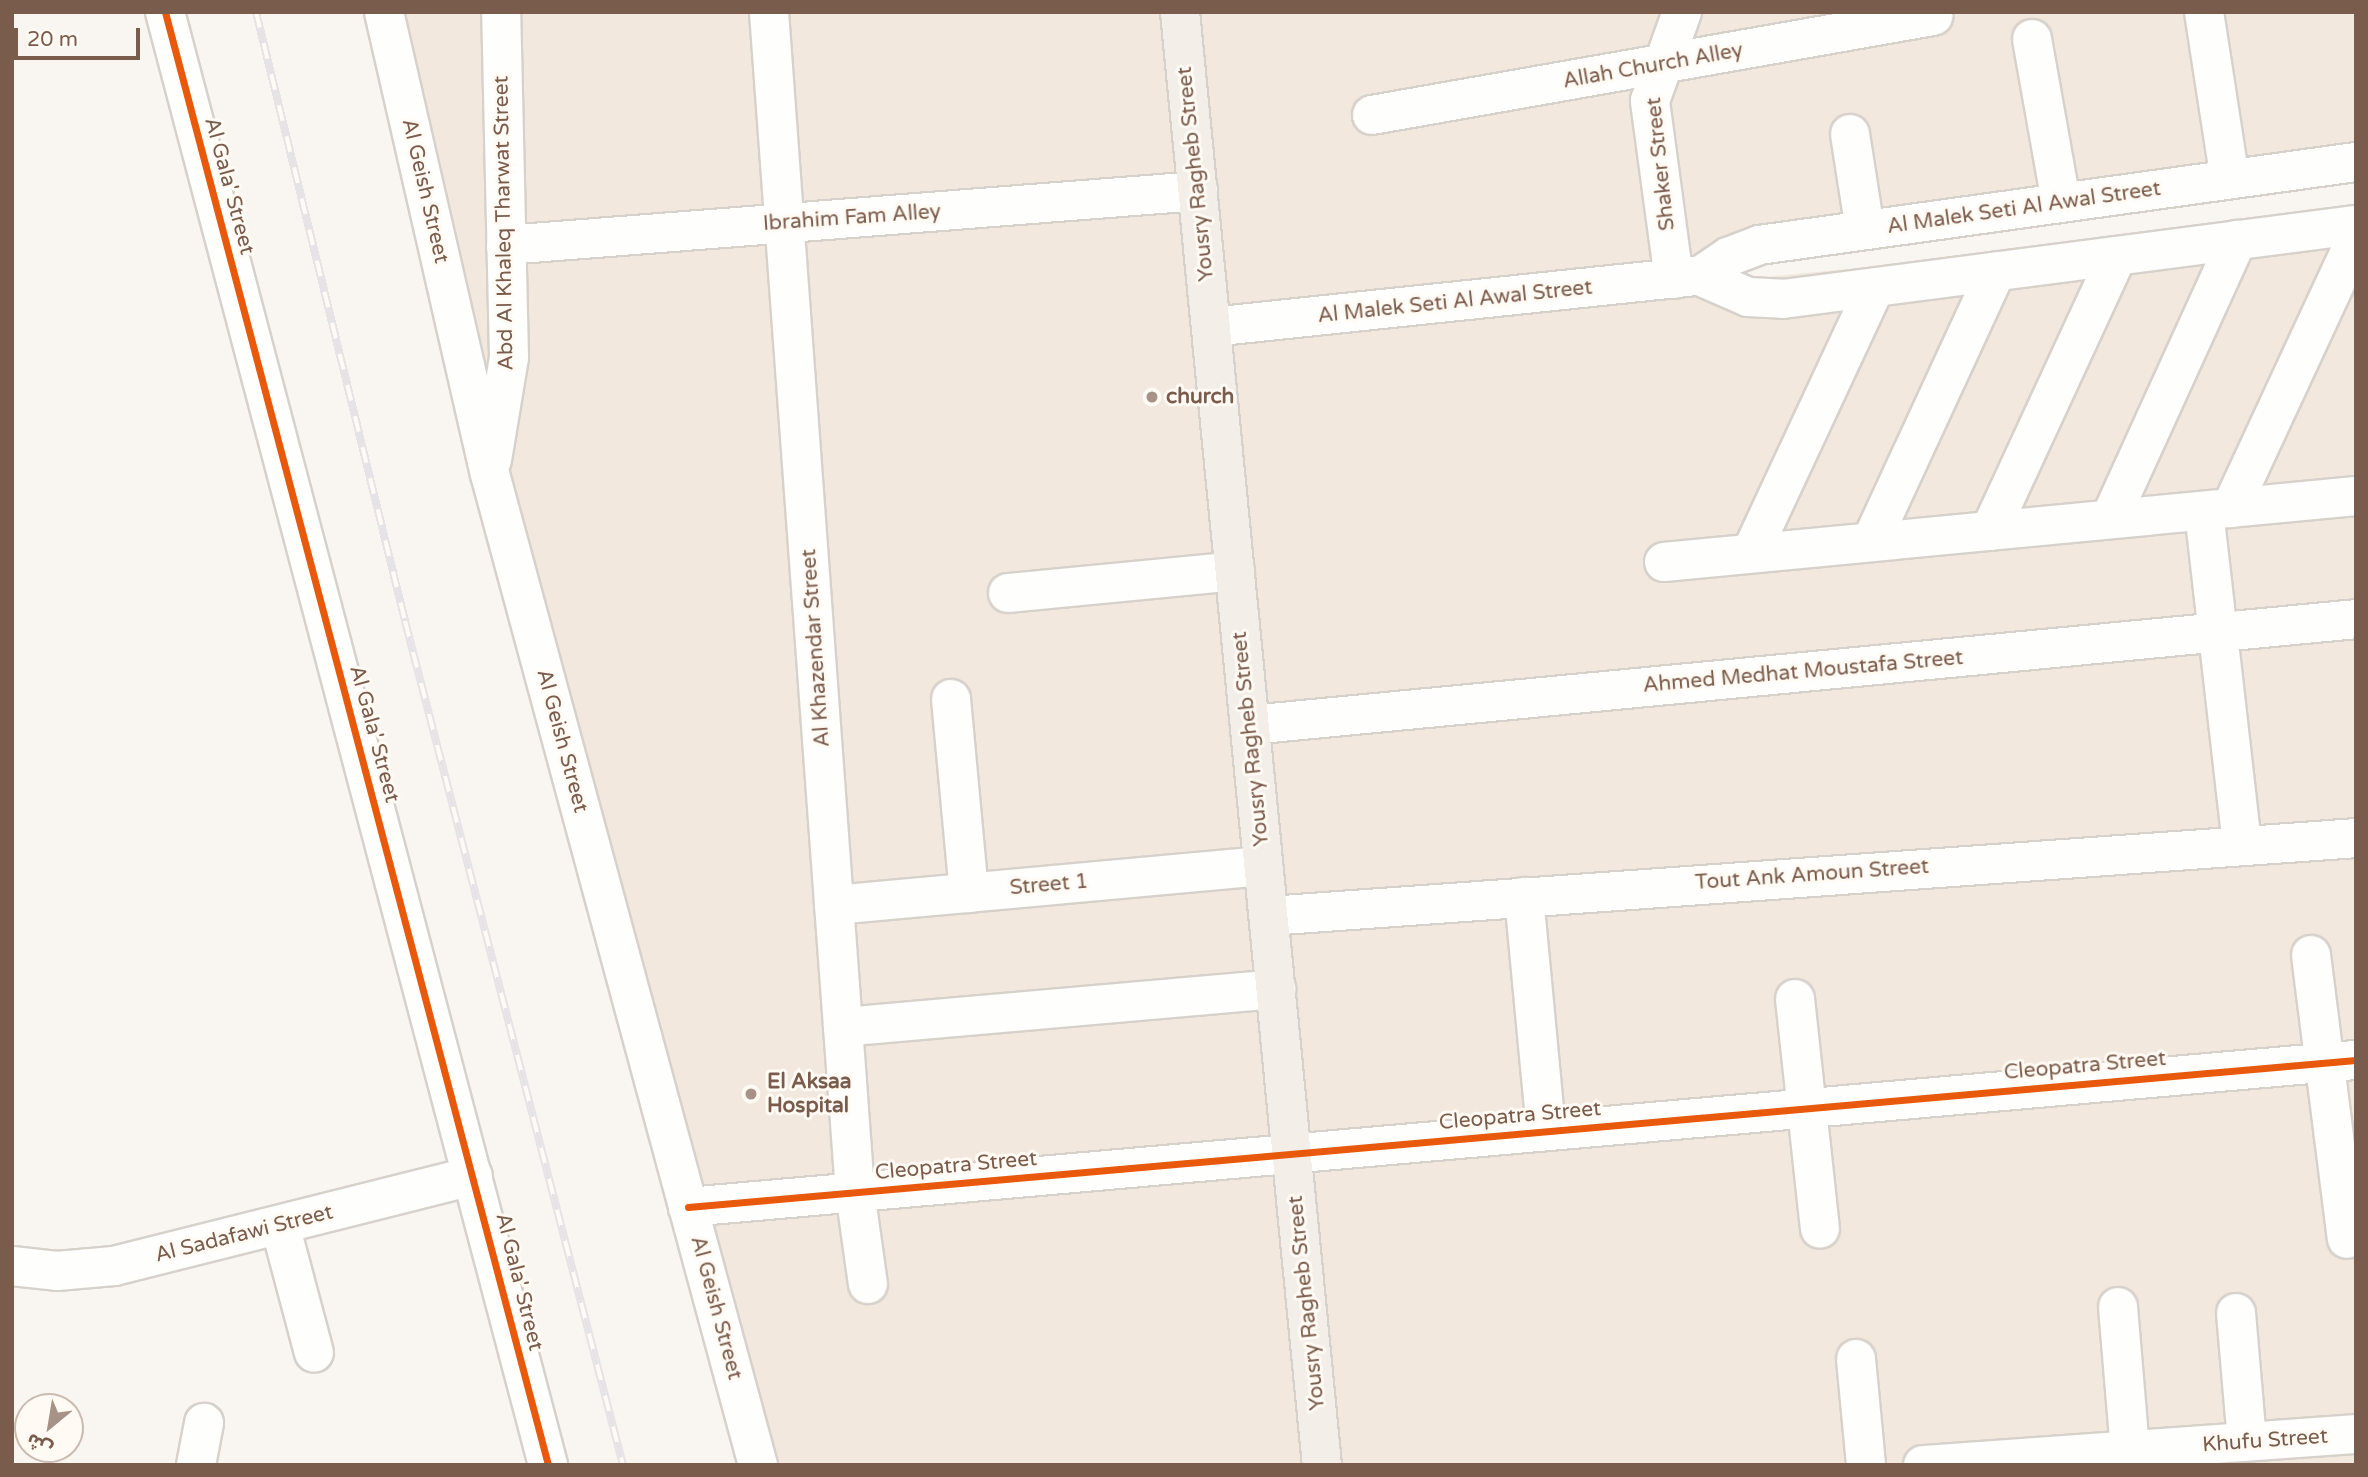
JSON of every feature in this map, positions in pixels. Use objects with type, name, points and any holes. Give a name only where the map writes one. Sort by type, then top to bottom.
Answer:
[{"type":"main road","name":"Yousry Ragheb Street","points":[[1180,12],[1322,1465]]},
{"type":"street","name":"Al Gala' Street","points":[[164,12],[474,1176],[548,1465]]},
{"type":"street","name":"Al Geish Street","points":[[384,12],[490,474],[758,1465]]},
{"type":"street","name":"Abd Al Khaleq Tharwat Street","points":[[490,474],[509,358],[500,12]]},
{"type":"street","name":"Al Khazendar Street","points":[[769,12],[855,1192],[868,1284]]},
{"type":"street","name":"Shaker Street","points":[[1682,12],[1650,101],[1687,277]]},
{"type":"street","points":[[2204,12],[2230,179]]},
{"type":"street","name":"Allah Church Alley","points":[[1372,115],[1933,16]]},
{"type":"street","points":[[2032,38],[2061,202]]},
{"type":"street","points":[[1850,134],[1864,230]]},
{"type":"street","name":"Al Malek Seti Al Awal Street","points":[[1211,327],[1687,277],[1728,257],[1759,246],[2356,162]]},
{"type":"street","name":"Ibrahim Fam Alley","points":[[506,245],[1198,191]]},
{"type":"street","points":[[1687,277],[1731,293],[1766,299],[2356,225]]},
{"type":"street","points":[[2242,843],[2218,632],[2217,510],[2356,239]]},
{"type":"street","points":[[2110,519],[2238,240]]},
{"type":"street","points":[[1990,531],[2118,256]]},
{"type":"street","points":[[1871,542],[1996,272]]},
{"type":"street","points":[[1751,553],[1875,287]]},
{"type":"street","points":[[1664,562],[2217,510],[2353,491]]},
{"type":"street","points":[[1008,593],[1235,571]]},
{"type":"street","name":"Ahmed Medhat Moustafa Street","points":[[1250,725],[2356,619]]},
{"type":"street","points":[[951,699],[969,893]]},
{"type":"street","name":"Tout Ank Amoun Street","points":[[1269,916],[2242,843],[2356,838]]},
{"type":"street","name":"Street 1","points":[[834,905],[1264,866]]},
{"type":"street","points":[[1524,897],[1546,1131]]},
{"type":"street","points":[[2311,955],[2340,1061],[2347,1239]]},
{"type":"street","points":[[843,1027],[1276,989]]},
{"type":"street","points":[[1795,999],[1811,1108],[1821,1229]]},
{"type":"street","name":"Cleopatra Street","points":[[688,1207],[2340,1061]]},
{"type":"street","name":"Al Sadafawi Street","points":[[12,1266],[95,1269],[474,1176]]},
{"type":"street","points":[[280,1225],[314,1353]]},
{"type":"street","points":[[2118,1307],[2130,1450]]},
{"type":"street","points":[[2236,1313],[2247,1442]]},
{"type":"street","points":[[1856,1359],[1866,1465]]},
{"type":"street","points":[[195,1465],[204,1423]]},
{"type":"street","name":"Khufu Street","points":[[1923,1465],[2356,1434]]},
{"type":"shaded area","points":[[398,12],[1175,12],[1291,1153],[689,1204]]},
{"type":"shaded area","points":[[1183,12],[2356,12],[2356,159],[1699,273],[1213,324]]},
{"type":"shaded area","points":[[2356,220],[2356,1465],[1321,1465],[1216,330]]},
{"type":"shaded area","points":[[1291,1155],[1318,1465],[763,1465],[690,1208]]},
{"type":"railway","points":[[256,12],[405,621],[623,1465]]},
{"type":"cycle path","points":[[165,12],[548,1465]]},
{"type":"cycle path","points":[[688,1207],[2356,1060]]},
{"type":"place","name":"church","points":[[1152,397]]},
{"type":"place","name":"El Aksaa Hospital","points":[[751,1094]]}]
